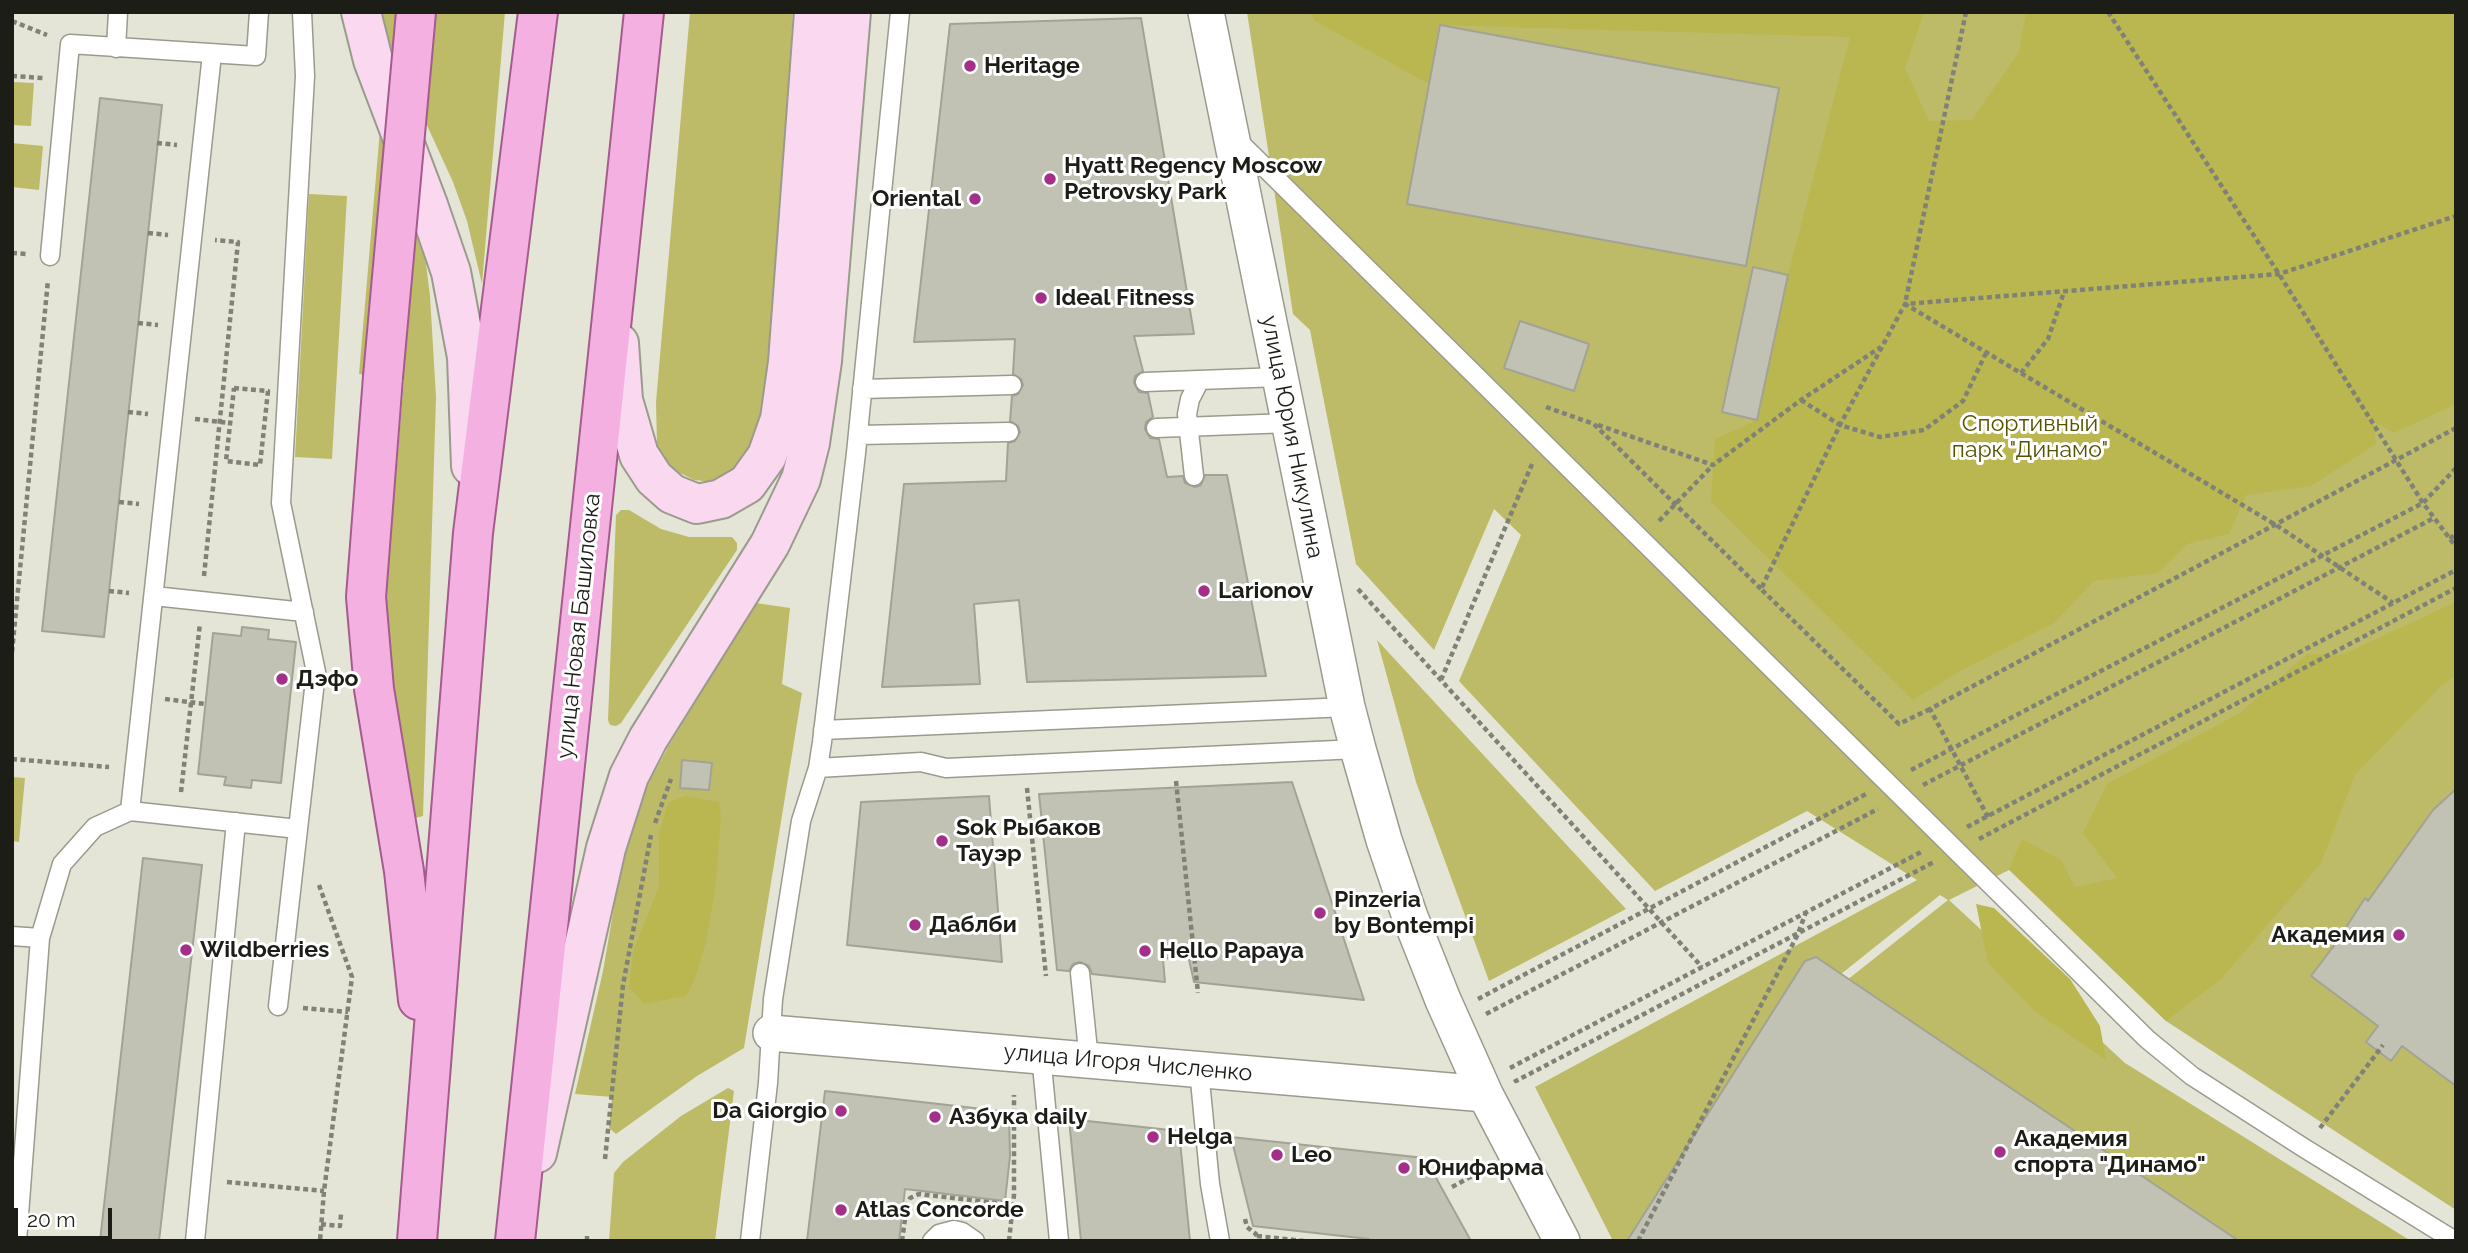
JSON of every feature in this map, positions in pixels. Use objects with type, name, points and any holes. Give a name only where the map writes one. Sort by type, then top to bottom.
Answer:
[{"type":"main road","points":[[361,12],[373,60],[452,272],[467,357],[473,533]]},
{"type":"main road","points":[[416,12],[366,597],[373,689],[404,871],[417,976],[424,1162]]},
{"type":"main road","points":[[417,1241],[473,533],[537,12]]},
{"type":"main road","name":"улица Новая Башиловка","points":[[516,1241],[644,12]]},
{"type":"main road","points":[[615,277],[623,400],[639,455],[654,478],[672,494],[697,503],[722,499],[747,484],[754,475],[767,456],[780,419],[788,362],[814,12]]},
{"type":"main road","points":[[516,1241],[606,848],[629,776],[648,739],[770,544],[801,479],[810,443],[822,361],[851,12]]},
{"type":"street","name":"улица Юрия Никулина","points":[[1206,12],[1347,707],[1384,840],[1410,917],[1443,1000],[1485,1094],[1562,1241]]},
{"type":"street","name":"улица Игоря Численко","points":[[771,1032],[1485,1094]]},
{"type":"lane","points":[[116,48],[118,12]]},
{"type":"lane","points":[[50,256],[70,44],[256,56],[259,12]]},
{"type":"lane","points":[[278,1006],[316,672],[281,503],[305,76],[302,12]]},
{"type":"lane","points":[[750,1241],[768,1083],[773,999],[799,833],[818,768],[823,730],[858,435],[900,12]]},
{"type":"lane","points":[[130,811],[212,54]]},
{"type":"lane","points":[[1231,134],[2147,1039],[2192,1076],[2455,1241]]},
{"type":"lane","points":[[1145,382],[1280,377]]},
{"type":"lane","points":[[1194,476],[1187,427],[1188,402],[1200,380]]},
{"type":"lane","points":[[862,389],[1013,385]]},
{"type":"lane","points":[[1156,428],[1289,423]]},
{"type":"lane","points":[[858,435],[1009,432]]},
{"type":"lane","points":[[154,596],[304,612]]},
{"type":"lane","points":[[823,730],[1347,707]]},
{"type":"lane","points":[[818,768],[921,762],[946,768],[1358,749]]},
{"type":"lane","points":[[16,1241],[40,938],[62,864],[95,827],[130,811],[298,829]]},
{"type":"lane","points":[[195,1241],[236,822]]},
{"type":"lane","points":[[12,936],[40,938]]},
{"type":"lane","points":[[1080,973],[1089,1060]]},
{"type":"lane","points":[[1041,1055],[1059,1241]]},
{"type":"lane","points":[[1199,1070],[1210,1184],[1220,1241]]},
{"type":"lane","points":[[932,1241],[939,1234],[954,1230],[975,1241]]},
{"type":"path","points":[[1761,589],[1840,425],[1905,304],[1966,12]]},
{"type":"path","points":[[2108,12],[2279,274],[2423,503],[2456,547]]},
{"type":"path","points":[[12,21],[70,44]]},
{"type":"path","points":[[1905,304],[2279,274],[2456,216]]},
{"type":"path","points":[[178,816],[238,242],[192,238]]},
{"type":"path","points":[[12,650],[50,256]]},
{"type":"path","points":[[2021,373],[2048,339],[2064,292]]},
{"type":"path","points":[[1905,304],[2276,525],[2393,603]]},
{"type":"path","points":[[1641,539],[1713,465],[1801,400],[1884,344]]},
{"type":"path","points":[[1801,400],[1840,425],[1880,437],[1924,430],[1963,401],[1986,353]]},
{"type":"path","points":[[234,388],[268,391],[260,465],[226,461],[234,388]]},
{"type":"path","points":[[1545,407],[1713,465]]},
{"type":"path","points":[[1594,424],[1899,724],[2456,428]]},
{"type":"path","points":[[1441,680],[1542,441]]},
{"type":"path","points":[[1490,1025],[1477,998],[2423,503],[2456,468]]},
{"type":"path","points":[[1485,1015],[2434,518]]},
{"type":"path","points":[[2450,539],[2456,533]]},
{"type":"path","points":[[1505,1058],[1516,1081],[1798,934],[1951,845],[1987,817],[2456,570]]},
{"type":"path","points":[[1354,585],[1702,967]]},
{"type":"path","points":[[1510,1068],[1807,912],[1951,845],[2456,588]]},
{"type":"path","points":[[142,697],[205,704]]},
{"type":"path","points":[[1930,709],[1987,817]]},
{"type":"path","points":[[12,759],[134,769]]},
{"type":"path","points":[[605,1159],[622,985],[651,834],[673,774]]},
{"type":"path","points":[[1176,780],[1198,993]]},
{"type":"path","points":[[1027,787],[1046,976]]},
{"type":"path","points":[[316,878],[352,977],[320,1241]]},
{"type":"path","points":[[1638,1241],[1807,912]]},
{"type":"path","points":[[2304,1148],[2383,1045]]},
{"type":"path","points":[[1009,1241],[1014,1195],[1014,1096]]},
{"type":"path","points":[[201,1180],[324,1191]]},
{"type":"path","points":[[321,1224],[340,1226],[341,1214]]},
{"type":"path","points":[[1245,1221],[1257,1238],[1304,1241]]},
{"type":"green space","points":[[375,12],[505,12],[482,284],[467,221],[453,182]]},
{"type":"green space","points":[[690,12],[793,12],[766,407],[754,450],[737,473],[713,482],[694,480],[676,471],[664,458],[657,444],[656,402]]},
{"type":"green space","name":"Спортивный парк \"Динамо\"","points":[[1247,12],[2456,12],[2456,1210],[2166,1021],[2009,870],[1949,900],[2125,1063],[2411,1241],[1674,1241],[1837,988],[1948,900],[1940,895],[1831,982],[1663,1241],[1613,1241],[1535,1087],[1917,880],[1807,811],[1655,891],[1459,681],[1521,535],[1494,509],[1434,650],[1356,564],[1310,330],[1293,314]]},
{"type":"green space","points":[[1310,12],[1924,12],[1905,68],[1929,121],[1972,120],[2019,52],[2026,12],[2456,12],[2456,404],[2394,433],[2374,422],[2376,444],[2311,486],[2246,495],[2229,534],[2187,544],[2158,573],[2094,581],[2054,623],[1960,671],[1913,700],[1711,502],[1715,439],[1757,420],[1788,275],[1850,37],[1438,25],[1429,84],[1315,21]]},
{"type":"green space","points":[[12,82],[34,83],[31,126],[12,125]]},
{"type":"green space","points":[[381,118],[415,215],[425,256],[436,397],[423,816],[415,818],[393,687],[386,597],[404,379],[359,374]]},
{"type":"green space","points":[[12,143],[43,146],[39,190],[12,187]]},
{"type":"green space","points":[[309,194],[347,196],[332,459],[295,457]]},
{"type":"green space","points":[[621,510],[629,510],[661,529],[689,537],[732,537],[737,543],[737,550],[621,723],[616,726],[610,725],[608,720],[616,515]]},
{"type":"green space","points":[[2456,602],[2456,675],[2441,686],[2355,775],[2321,863],[2221,979],[2166,1021],[2009,869],[2022,839],[2061,860],[2075,887],[2117,878],[2083,833],[2107,784],[2240,713],[2307,654],[2342,655]]},
{"type":"green space","points":[[756,603],[790,608],[782,684],[802,693],[744,1048],[697,1076],[616,1134],[609,1128],[612,1097],[575,1094],[603,971],[624,849],[649,782]]},
{"type":"green space","points":[[1377,640],[1626,909],[1489,981],[1416,782]]},
{"type":"green space","points":[[12,777],[25,778],[19,842],[12,841]]},
{"type":"green space","points":[[685,796],[719,802],[721,818],[715,891],[705,946],[694,981],[686,996],[644,1004],[629,987],[633,952],[659,886],[659,834],[668,803]]},
{"type":"green space","points":[[1976,904],[1994,908],[2070,979],[2100,1026],[2106,1060],[2036,1012],[1988,963]]},
{"type":"green space","points":[[728,1088],[734,1091],[715,1241],[609,1241],[614,1173],[623,1162],[681,1116]]},
{"type":"building","points":[[1141,18],[1194,334],[1134,336],[1143,371],[1135,376],[1134,383],[1139,392],[1148,393],[1153,417],[1146,422],[1145,429],[1150,438],[1159,439],[1167,477],[1183,476],[1185,483],[1195,487],[1201,485],[1205,475],[1227,475],[1266,676],[1027,682],[1019,600],[974,604],[980,684],[882,687],[904,484],[1006,481],[1008,443],[1015,441],[1020,432],[1018,426],[1010,421],[1012,396],[1018,394],[1023,385],[1021,379],[1013,374],[1015,339],[914,342],[950,24]]},
{"type":"building","points":[[1440,25],[1779,88],[1746,266],[1407,204]]},
{"type":"building","points":[[100,98],[162,105],[104,637],[42,631]]},
{"type":"building","points":[[1753,267],[1788,275],[1757,420],[1722,412]]},
{"type":"building","points":[[1520,321],[1589,344],[1574,391],[1504,368]]},
{"type":"building","points":[[242,627],[269,630],[268,639],[296,642],[281,783],[252,780],[251,788],[224,785],[226,777],[198,774],[213,633],[241,636]]},
{"type":"building","points":[[682,760],[712,763],[709,790],[680,788]]},
{"type":"building","points":[[1292,782],[1364,1000],[1194,982],[1188,955],[1163,959],[1165,982],[1092,974],[1089,966],[1080,962],[1073,964],[1069,971],[1057,970],[1039,794]]},
{"type":"building","name":"Академия","points":[[2456,789],[2456,1086],[2402,1046],[2391,1061],[2366,1042],[2378,1026],[2311,976],[2365,898],[2368,901],[2433,810]]},
{"type":"building","points":[[989,796],[1002,962],[847,945],[861,802]]},
{"type":"building","points":[[143,858],[202,865],[159,1241],[100,1241]]},
{"type":"building","points":[[1816,957],[2239,1241],[1627,1241],[1805,961]]},
{"type":"building","points":[[825,1091],[1009,1112],[1010,1156],[1005,1201],[905,1189],[899,1241],[807,1241]]},
{"type":"building","points":[[1069,1119],[1179,1131],[1190,1241],[1081,1241]]},
{"type":"building","points":[[1231,1137],[1425,1158],[1471,1241],[1370,1241],[1253,1226]]},
{"type":"place","name":"Heritage","points":[[970,66]]},
{"type":"place","name":"Hyatt Regency Moscow Petrovsky Park","points":[[1050,179]]},
{"type":"place","name":"Oriental","points":[[975,199]]},
{"type":"place","name":"Ideal Fitness","points":[[1041,298]]},
{"type":"place","name":"Larionov","points":[[1204,591]]},
{"type":"place","name":"Дэфо","points":[[282,679]]},
{"type":"place","name":"Sok Рыбаков Тауэр","points":[[942,841]]},
{"type":"place","name":"Pinzeria by Bontempi","points":[[1320,913]]},
{"type":"place","name":"Даблби","points":[[915,925]]},
{"type":"place","name":"Академия","points":[[2399,935]]},
{"type":"place","name":"Wildberries","points":[[186,950]]},
{"type":"place","name":"Hello Papaya","points":[[1145,951]]},
{"type":"place","name":"Da Giorgio","points":[[841,1111]]},
{"type":"place","name":"Азбука daily","points":[[935,1117]]},
{"type":"place","name":"Helga","points":[[1153,1137]]},
{"type":"place","name":"Академия спорта \"Динамо\"","points":[[2000,1152]]},
{"type":"place","name":"Leo","points":[[1277,1155]]},
{"type":"place","name":"Юнифарма","points":[[1404,1168]]},
{"type":"place","name":"Atlas Concorde","points":[[841,1210]]}]
